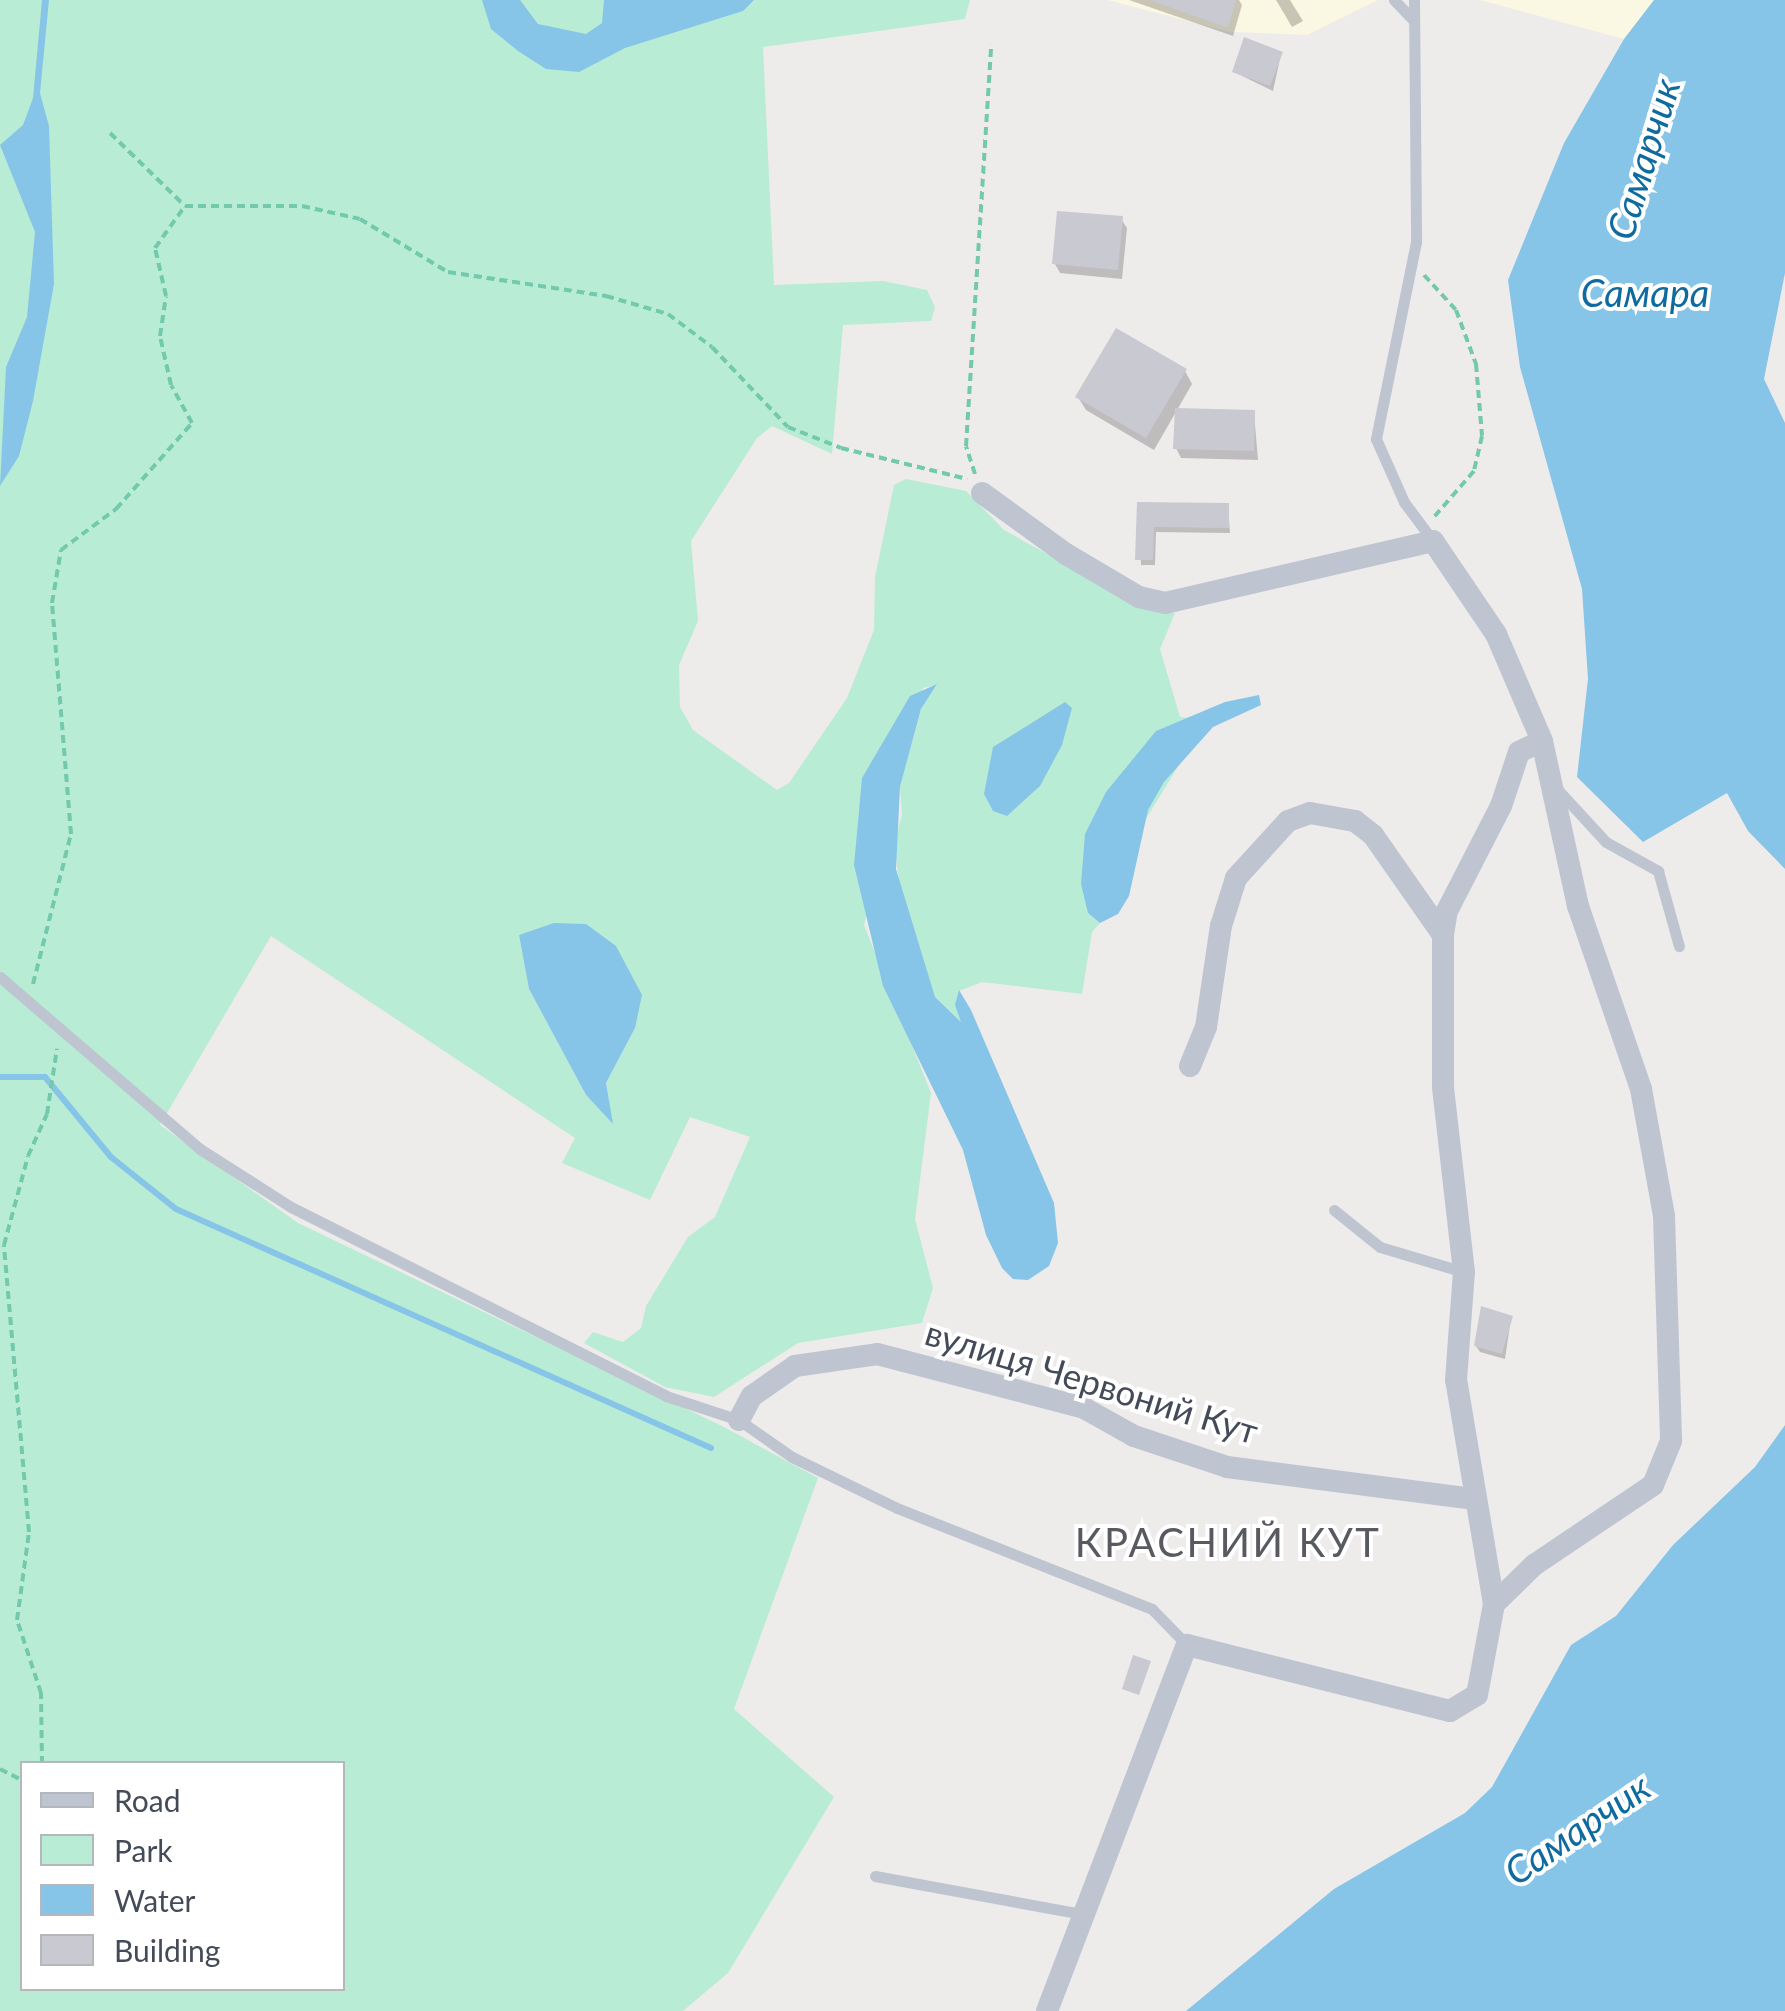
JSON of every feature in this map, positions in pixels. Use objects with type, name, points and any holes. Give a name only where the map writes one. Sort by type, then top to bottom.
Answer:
[{"type":"street","points":[[982,493],[1066,554],[1139,597],[1165,603],[1428,534],[1496,634],[1542,741],[1578,906],[1624,1033],[1652,1146],[1664,1216],[1671,1441],[1653,1485],[1534,1565],[1494,1604]]},
{"type":"street","points":[[1048,2011],[1188,1645],[1450,1711],[1477,1695],[1494,1604],[1456,1380],[1464,1272],[1443,1087],[1443,936],[1447,912],[1501,806],[1520,752],[1542,741]]},
{"type":"street","points":[[1190,1066],[1206,1028],[1236,878],[1288,821],[1310,813],[1354,820],[1373,834],[1443,936]]},
{"type":"street","name":"вулиця Червоний Кут","points":[[739,1420],[761,1387],[795,1366],[877,1354],[1084,1408],[1134,1436],[1226,1467],[1474,1499]]},
{"type":"lane","points":[[1394,0],[1414,21]]},
{"type":"lane","points":[[1414,0],[1412,266],[1376,439],[1404,502],[1428,534]]},
{"type":"lane","points":[[1552,784],[1606,842],[1658,872],[1679,946]]},
{"type":"lane","points":[[0,977],[200,1148],[291,1206],[666,1396],[739,1420],[792,1457],[897,1508],[1152,1609],[1188,1645]]},
{"type":"lane","points":[[1334,1210],[1380,1247],[1464,1272]]},
{"type":"lane","points":[[875,1876],[1083,1914]]},
{"type":"path","points":[[982,493],[966,446],[991,44]]},
{"type":"path","points":[[110,133],[185,206],[302,206],[360,219],[448,272],[606,296],[668,314],[712,347],[788,428],[841,448],[962,474],[982,493]]},
{"type":"path","points":[[28,1001],[71,834],[52,603],[61,550],[116,509],[192,423],[171,386],[160,336],[166,296],[156,248],[185,206]]},
{"type":"path","points":[[1412,266],[1443,288],[1456,310],[1476,364],[1482,436],[1474,471],[1428,534]]},
{"type":"path","points":[[42,1761],[41,1693],[17,1620],[29,1532],[4,1245],[28,1156],[47,1114],[61,1029]]},
{"type":"shaded area","points":[[1107,0],[1378,0],[1307,35],[1231,32]]},
{"type":"shaded area","points":[[1480,0],[1654,0],[1624,39]]},
{"type":"green space","points":[[0,0],[970,0],[965,19],[763,47],[774,285],[883,281],[927,290],[935,307],[931,321],[843,325],[832,454],[772,426],[757,438],[691,541],[698,621],[679,665],[680,707],[693,730],[777,790],[789,783],[847,698],[874,630],[875,577],[894,485],[906,479],[966,491],[1004,530],[1145,608],[1175,613],[1160,649],[1180,717],[1200,719],[1184,757],[1088,913],[1100,923],[1092,932],[1082,994],[982,982],[959,991],[963,1024],[935,997],[902,906],[894,842],[902,815],[900,787],[921,709],[936,685],[923,688],[864,925],[931,1093],[915,1219],[933,1288],[922,1323],[798,1343],[714,1397],[665,1387],[584,1343],[593,1332],[623,1342],[641,1328],[646,1306],[688,1237],[715,1217],[750,1137],[690,1117],[650,1200],[562,1163],[575,1138],[271,936],[160,1125],[298,1223],[722,1426],[818,1478],[734,1709],[834,1797],[728,1973],[683,2011],[0,2011]],"holes":[[[519,934],[635,1028],[606,1083],[612,1122],[586,1095],[529,989]]]},
{"type":"water","points":[[42,0],[49,0],[40,93],[49,126],[54,284],[19,456],[0,486],[6,367],[27,317],[35,232],[0,145],[23,125],[33,98]]},
{"type":"water","points":[[482,0],[520,0],[538,24],[586,34],[602,23],[604,0],[754,0],[743,11],[625,48],[579,72],[546,69],[518,51],[491,29]]},
{"type":"water","name":"Самара","points":[[1654,0],[1785,0],[1785,273],[1764,379],[1785,423],[1785,869],[1748,831],[1727,793],[1643,842],[1577,777],[1588,679],[1582,589],[1520,367],[1508,280],[1564,143],[1624,39]]},
{"type":"water","points":[[937,684],[921,709],[900,787],[896,869],[935,997],[961,1022],[955,1005],[959,990],[971,1010],[1054,1203],[1058,1243],[1049,1266],[1028,1280],[1013,1279],[1002,1268],[986,1235],[963,1150],[883,986],[854,865],[862,778],[910,696]]},
{"type":"water","points":[[1259,695],[1261,705],[1213,727],[1164,782],[1148,810],[1129,896],[1118,914],[1100,923],[1088,913],[1081,884],[1085,834],[1106,792],[1156,731],[1225,702]]},
{"type":"water","points":[[1065,702],[1072,708],[1062,745],[1040,786],[1007,816],[993,811],[984,794],[993,747]]},
{"type":"water","points":[[554,923],[586,924],[616,946],[642,995],[635,1028],[606,1083],[613,1124],[586,1095],[529,989],[519,935]]},
{"type":"water","name":"Самарчик","points":[[1785,1425],[1785,2011],[1186,2011],[1334,1889],[1465,1813],[1492,1787],[1571,1645],[1616,1616],[1673,1545],[1755,1467]]},
{"type":"building","points":[[1150,0],[1236,0],[1228,28]]},
{"type":"building","points":[[1244,37],[1283,52],[1270,86],[1232,72]]},
{"type":"building","points":[[1057,211],[1123,216],[1118,270],[1052,264]]},
{"type":"building","points":[[1116,328],[1187,369],[1146,438],[1075,397]]},
{"type":"building","points":[[1175,408],[1255,410],[1254,451],[1173,449]]},
{"type":"building","points":[[1137,502],[1229,503],[1229,528],[1154,527],[1153,560],[1135,560]]},
{"type":"building","points":[[1481,1306],[1513,1316],[1502,1354],[1474,1346]]},
{"type":"building","points":[[1133,1655],[1151,1661],[1139,1695],[1122,1689]]},
{"type":"waterway","points":[[0,1077],[45,1077],[111,1157],[176,1209],[711,1448]]},
{"type":"district","name":"КРАСНИЙ КУТ","points":[[1228,1542]]}]
